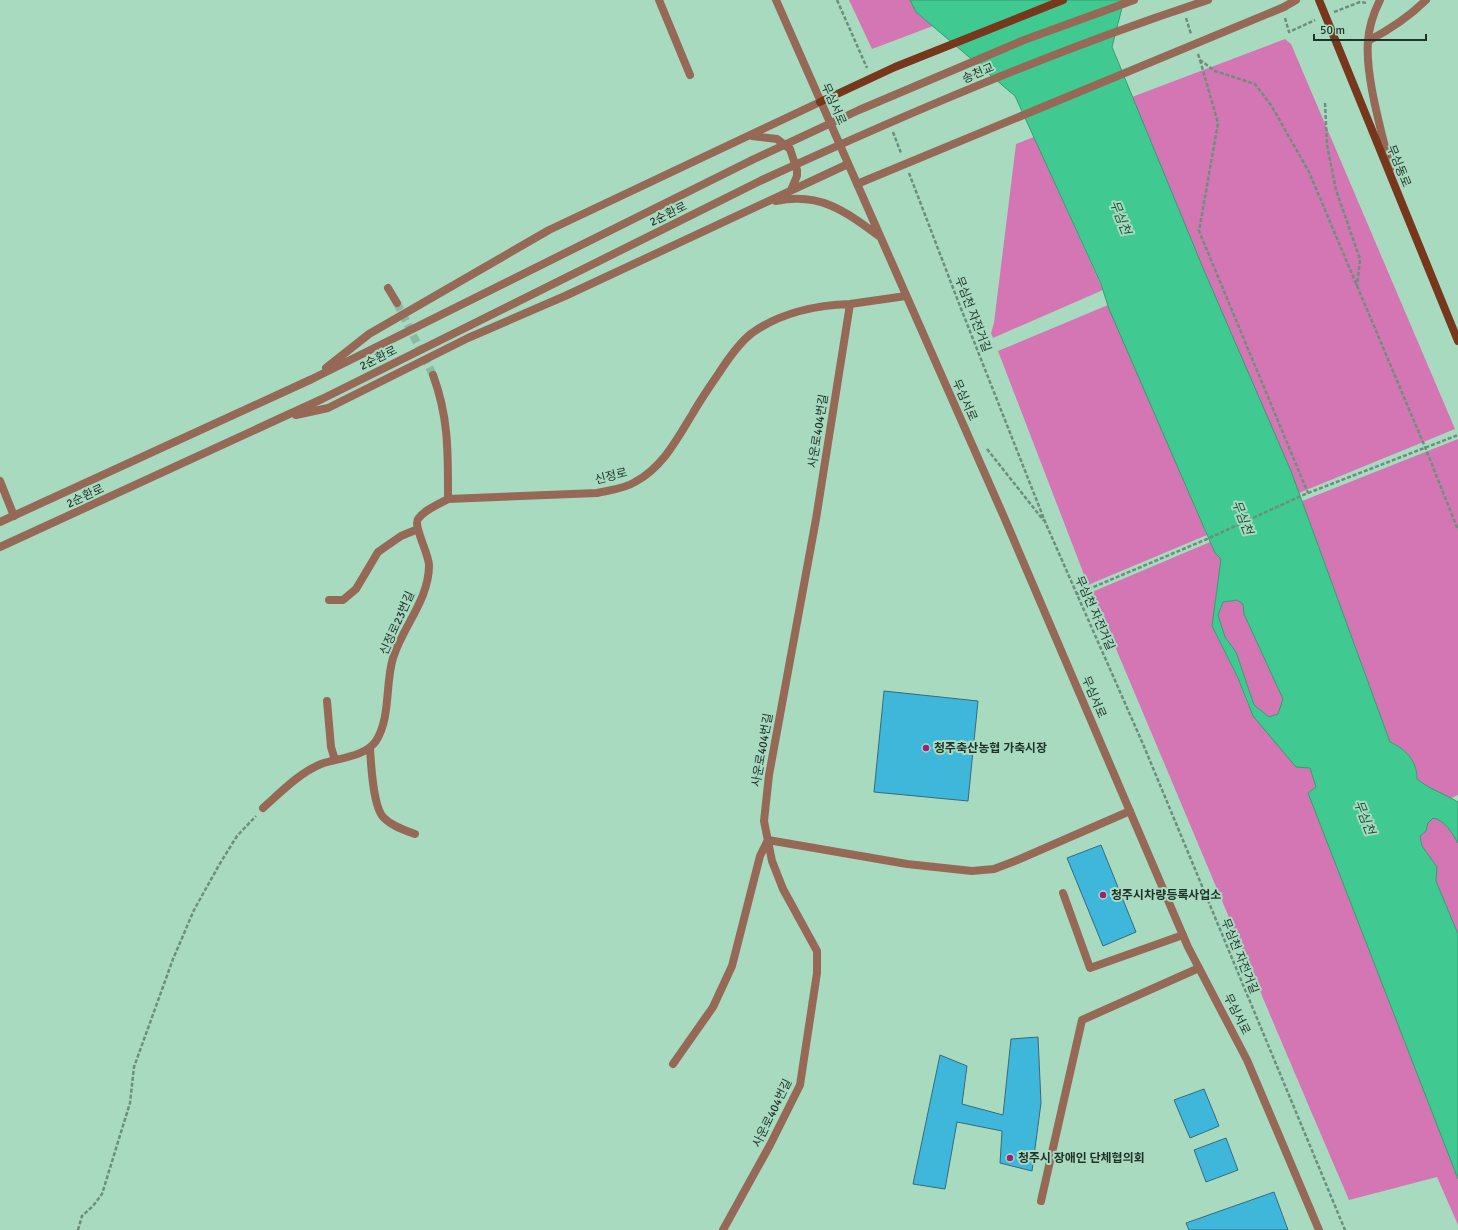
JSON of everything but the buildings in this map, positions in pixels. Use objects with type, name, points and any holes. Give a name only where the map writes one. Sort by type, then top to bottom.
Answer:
[{"type":"main road","points":[[820,102],[895,67],[1063,0]]},
{"type":"main road","name":"무심동로","points":[[1319,0],[1458,341]]},
{"type":"street","points":[[659,0],[690,75]]},
{"type":"street","name":"무심서로","points":[[776,0],[1183,935],[1247,1060],[1319,1230]]},
{"type":"street","name":"송천교","points":[[752,160],[859,110],[1024,40],[1134,0]]},
{"type":"street","name":"송천교","points":[[762,180],[867,132],[1033,63],[1208,0]]},
{"type":"street","points":[[857,184],[1284,7],[1296,0]]},
{"type":"street","points":[[1380,0],[1373,18],[1368,41],[1369,74],[1394,185]]},
{"type":"street","points":[[1368,41],[1406,17],[1426,0]]},
{"type":"street","points":[[312,379],[369,334],[549,230],[820,102]]},
{"type":"street","points":[[750,136],[777,140],[790,149],[797,170],[797,176],[791,190]]},
{"type":"street","name":"2순환로","points":[[0,522],[312,379],[752,160]]},
{"type":"street","points":[[280,419],[328,408],[461,341],[565,296],[848,164]]},
{"type":"street","name":"2순환로","points":[[0,547],[280,419],[762,180]]},
{"type":"street","points":[[761,204],[790,198],[811,199],[828,203],[846,212],[880,237]]},
{"type":"street","points":[[388,288],[397,302]]},
{"type":"street","points":[[850,304],[906,296]]},
{"type":"street","name":"신정로","points":[[448,499],[597,493],[619,489],[635,483],[651,472],[668,454],[730,356],[751,334],[771,322],[797,312],[833,305],[850,304]]},
{"type":"street","name":"사운로404번길","points":[[723,1230],[770,1145],[800,1085],[817,973],[817,951],[783,889],[772,861],[764,821],[769,775],[816,519],[850,304]]},
{"type":"street","points":[[329,600],[343,600],[356,589],[378,552],[402,536],[418,529],[417,520],[428,511],[448,499],[446,418],[433,375]]},
{"type":"street","points":[[0,481],[14,516]]},
{"type":"street","name":"신정로23번길","points":[[370,748],[376,740],[381,728],[393,657],[416,611],[426,586],[429,565],[426,548],[418,529]]},
{"type":"street","points":[[327,701],[331,747],[335,760]]},
{"type":"street","points":[[263,808],[296,779],[320,765],[370,748],[372,778],[377,803],[383,818],[395,826],[415,834]]},
{"type":"street","points":[[673,1064],[713,1007],[732,966],[760,856],[768,840],[907,864],[972,871],[994,869],[1130,811]]},
{"type":"street","points":[[1063,893],[1090,968],[1183,935]]},
{"type":"street","points":[[1041,1201],[1082,1020],[1199,968]]},
{"type":"path","points":[[837,0],[869,73]]},
{"type":"path","points":[[1186,15],[1192,37]]},
{"type":"path","points":[[1197,52],[1218,123],[1199,231],[1308,493]]},
{"type":"path","points":[[1200,60],[1215,71],[1255,84],[1271,105],[1309,172],[1425,447],[1458,530]]},
{"type":"path","points":[[1325,102],[1327,145],[1336,190],[1360,259],[1357,286]]},
{"type":"path","points":[[890,125],[902,155]]},
{"type":"path","name":"무심천 자전거길","points":[[908,170],[1046,524],[1143,744],[1334,1208],[1345,1230]]},
{"type":"path","points":[[1077,594],[1207,539],[1303,495],[1458,435]]},
{"type":"path","points":[[983,444],[1046,524]]},
{"type":"path","points":[[78,1230],[82,1216],[93,1206],[102,1194],[130,1103],[134,1067],[173,959],[194,910],[237,836],[263,808]]},
{"type":"shaded area","points":[[849,0],[910,0],[916,12],[933,26],[872,49]]},
{"type":"shaded area","points":[[1285,39],[1291,44],[1455,429],[1299,493],[1132,97]]},
{"type":"shaded area","points":[[1034,137],[1103,290],[993,338],[991,333],[994,323],[1016,144]]},
{"type":"shaded area","points":[[1108,305],[1207,535],[1088,585],[998,351]]},
{"type":"shaded area","points":[[1458,439],[1458,795],[1451,798],[1430,790],[1417,779],[1415,767],[1410,756],[1401,748],[1390,742],[1302,501]]},
{"type":"shaded area","points":[[1210,542],[1215,553],[1221,559],[1212,626],[1238,678],[1248,705],[1310,768],[1316,787],[1308,793],[1458,1179],[1458,1225],[1437,1177],[1349,1200],[1092,592]]},
{"type":"shaded area","points":[[1237,600],[1243,604],[1244,614],[1283,699],[1278,714],[1269,717],[1254,705],[1236,652],[1225,637],[1218,615],[1223,602]]},
{"type":"shaded area","points":[[1433,817],[1445,824],[1458,843],[1458,934],[1436,881],[1437,867],[1422,846],[1420,836],[1426,831],[1428,823]]},
{"type":"water","name":"무심천","points":[[910,0],[1124,0],[1112,47],[1203,268],[1291,471],[1390,742],[1401,748],[1410,756],[1415,767],[1417,779],[1427,786],[1458,802],[1458,843],[1445,824],[1433,818],[1428,823],[1426,831],[1420,836],[1422,846],[1437,867],[1436,881],[1458,934],[1458,1179],[1308,793],[1316,787],[1310,768],[1296,767],[1253,716],[1238,678],[1212,626],[1221,559],[1215,553],[1109,309],[1101,284],[1015,96],[916,12]],"holes":[[[1237,600],[1243,604],[1244,614],[1283,699],[1278,714],[1269,717],[1254,705],[1236,652],[1225,637],[1218,615],[1223,602]]]},
{"type":"tunnel","points":[[397,303],[433,375]]},
{"type":"place","name":"청주축산농협 가축시장","points":[[926,748]]},
{"type":"place","name":"청주시차량등록사업소","points":[[1103,895]]},
{"type":"place","name":"청주시 장애인 단체협의회","points":[[1010,1158]]}]
